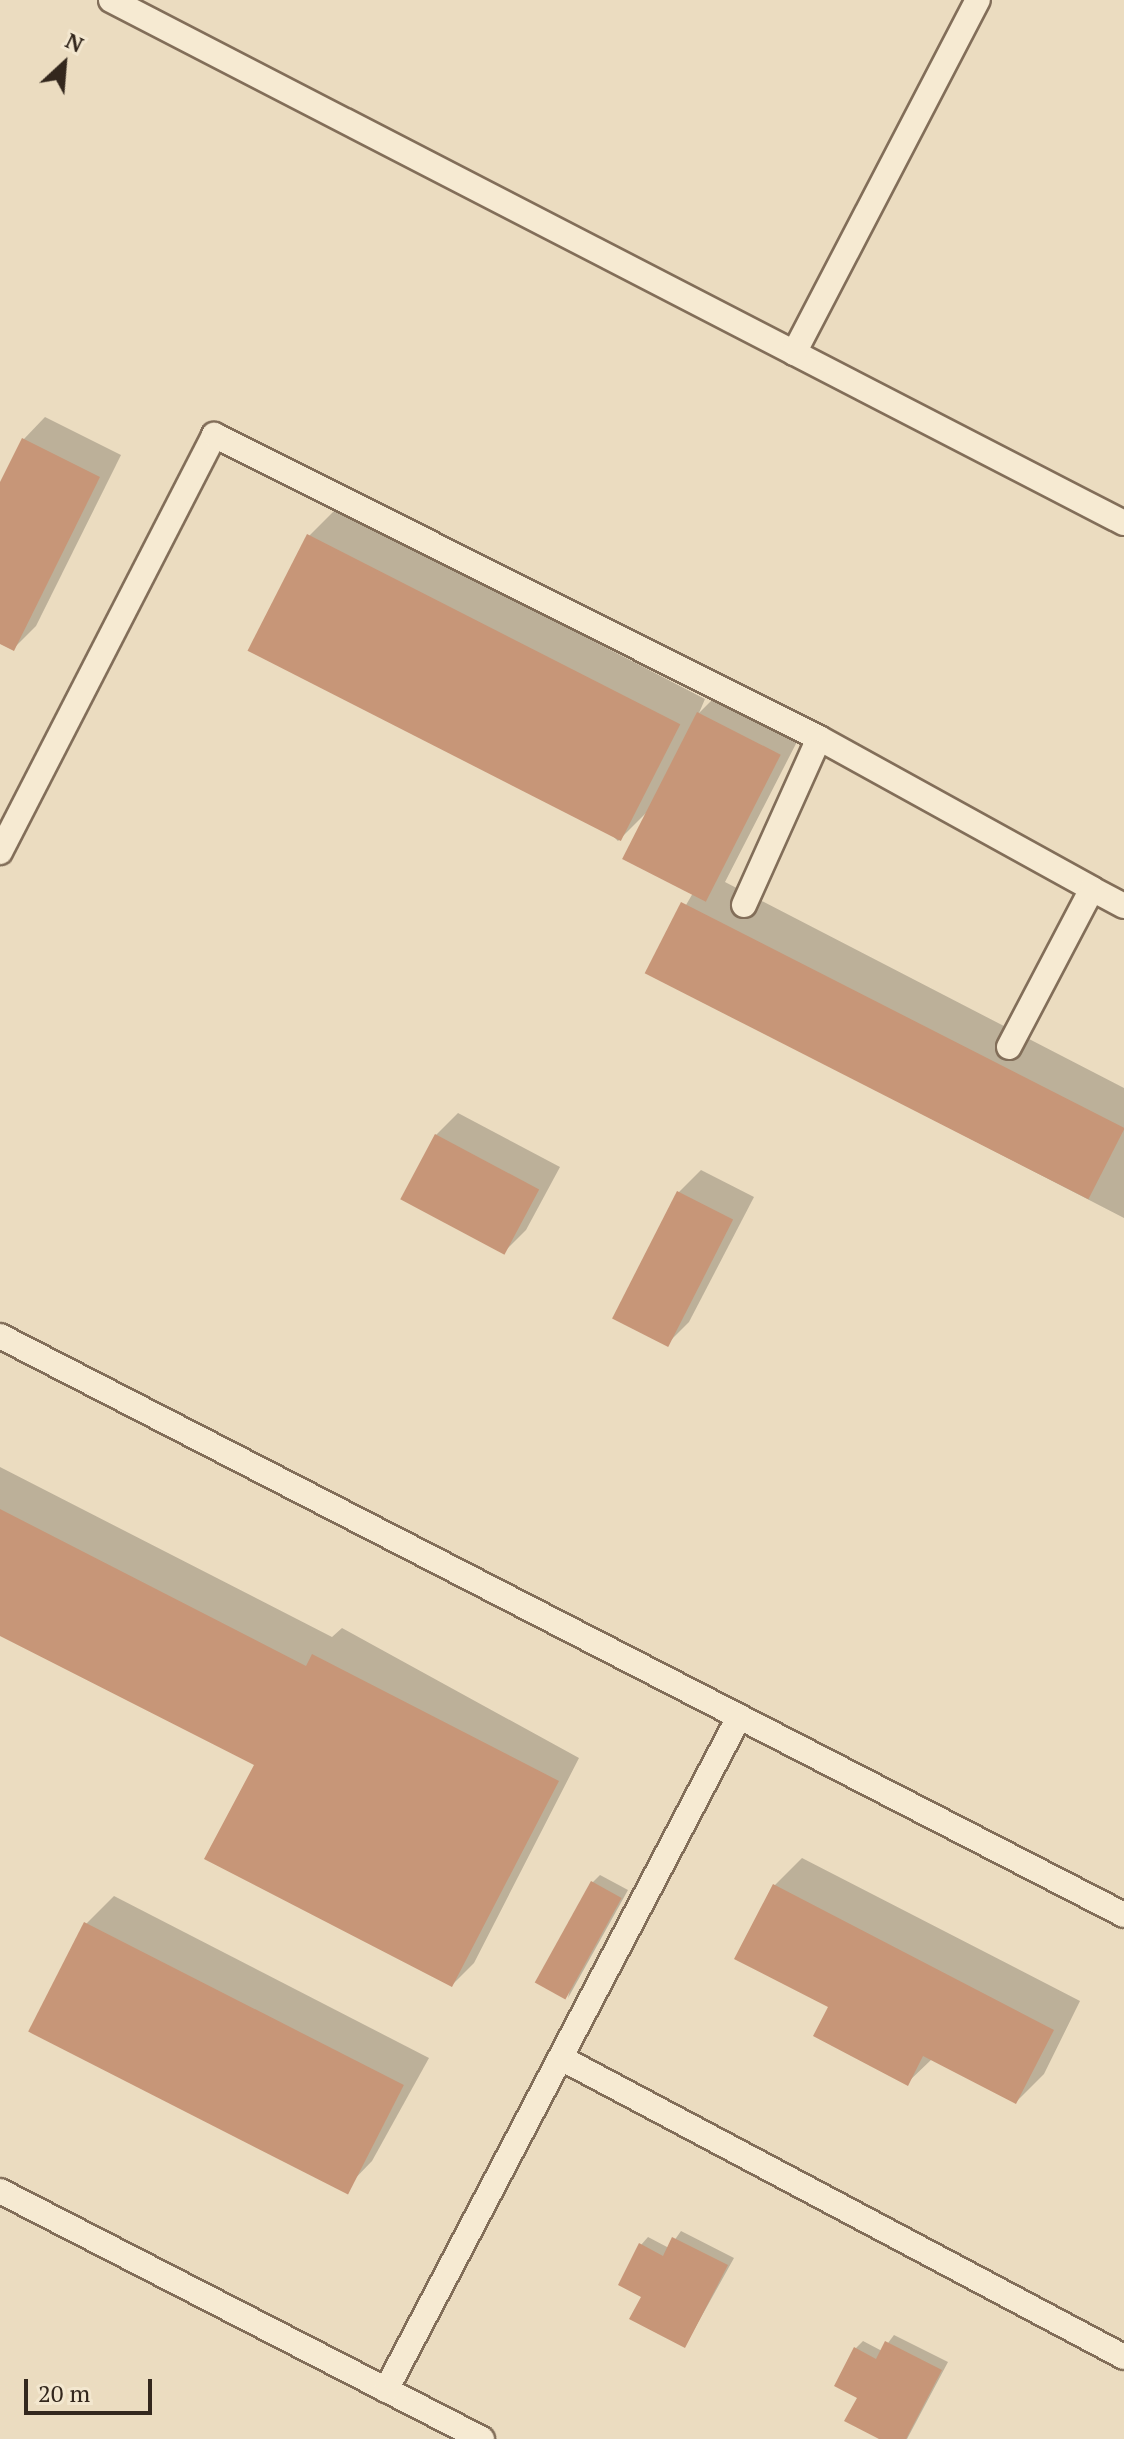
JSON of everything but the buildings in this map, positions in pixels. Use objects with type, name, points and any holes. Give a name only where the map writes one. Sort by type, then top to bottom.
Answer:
[{"type":"lane","points":[[111,0],[1124,523]]},
{"type":"lane","points":[[794,353],[978,0]]},
{"type":"lane","points":[[0,852],[214,435],[819,738],[1124,906]]},
{"type":"lane","points":[[744,905],[819,738]]},
{"type":"lane","points":[[1009,1047],[1092,889]]},
{"type":"lane","points":[[0,1336],[1124,1915]]},
{"type":"lane","points":[[386,2390],[739,1717]]},
{"type":"lane","points":[[561,2058],[1124,2357]]},
{"type":"lane","points":[[0,2191],[482,2439]]}]
